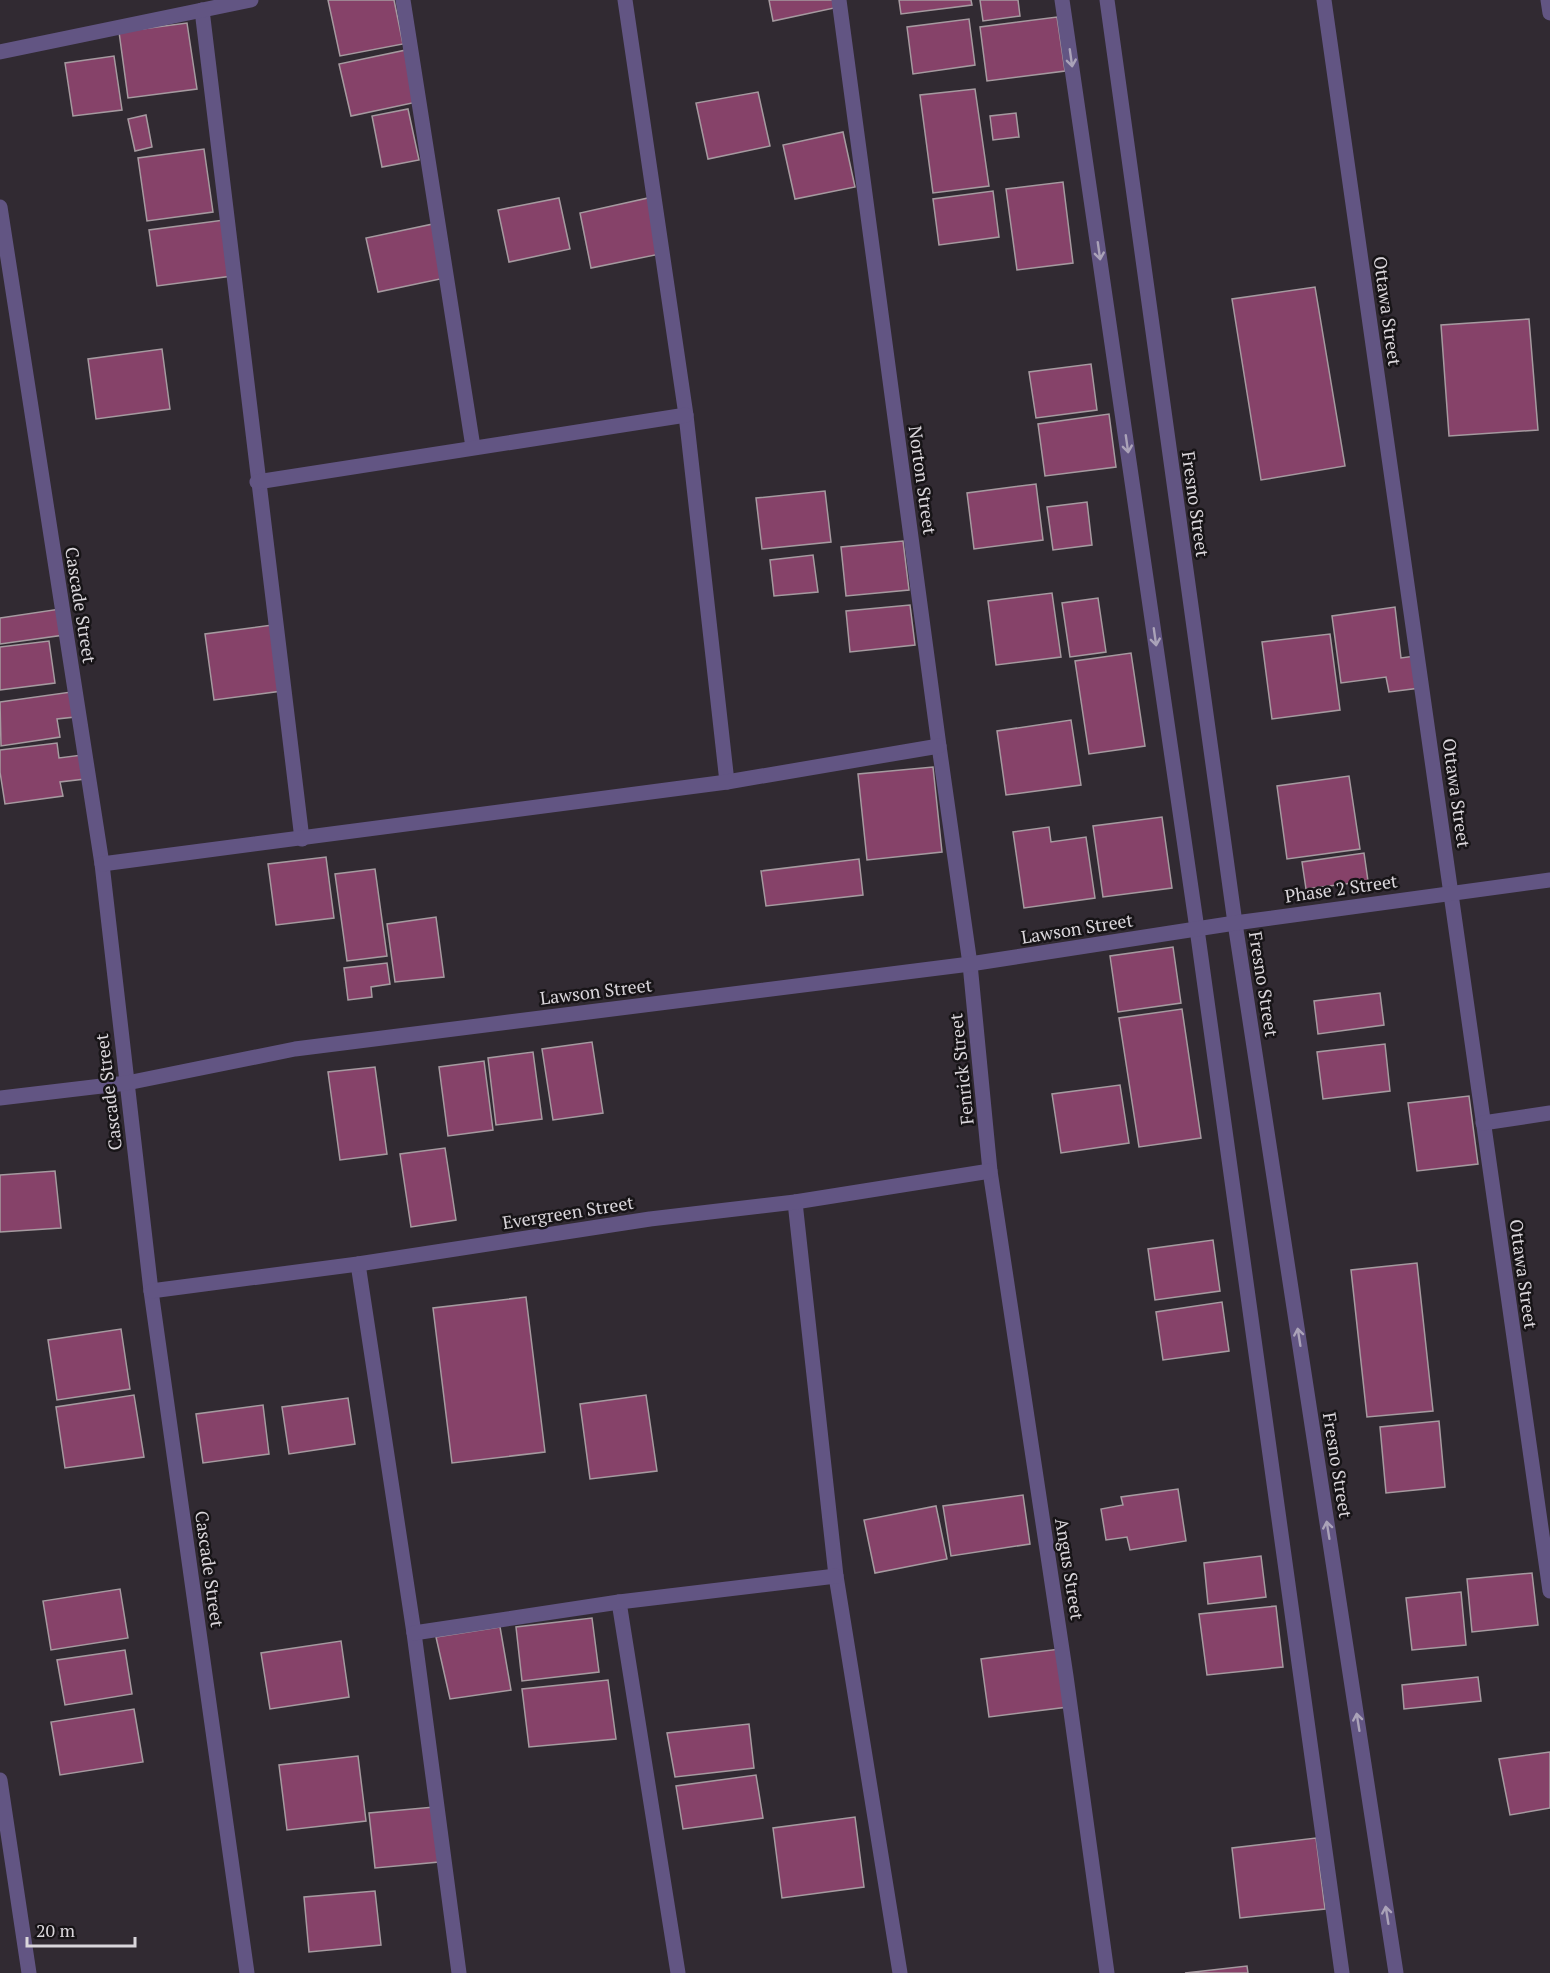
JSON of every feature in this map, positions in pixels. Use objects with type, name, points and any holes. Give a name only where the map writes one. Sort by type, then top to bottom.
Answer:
[{"type":"street","points":[[0,52],[251,0]]},
{"type":"street","points":[[403,0],[473,447]]},
{"type":"street","points":[[625,0],[686,415],[727,782]]},
{"type":"street","name":"Norton Street","points":[[839,0],[970,964]]},
{"type":"street","points":[[1062,0],[1197,929],[1342,1973]]},
{"type":"street","name":"Fresno Street","points":[[1107,0],[1235,923],[1396,1973]]},
{"type":"street","name":"Ottawa Street","points":[[1324,0],[1550,1591]]},
{"type":"street","points":[[1548,0],[1550,12]]},
{"type":"street","points":[[202,10],[257,482],[302,839]]},
{"type":"street","name":"Cascade Street","points":[[0,207],[102,864],[151,1291],[247,1973]]},
{"type":"street","points":[[257,482],[686,415]]},
{"type":"street","points":[[102,864],[727,782],[939,747]]},
{"type":"street","name":"Phase 2 Street","points":[[1197,929],[1550,880]]},
{"type":"street","name":"Lawson Street","points":[[0,1098],[127,1083],[296,1049],[970,964],[1197,929]]},
{"type":"street","name":"Fenrick Street","points":[[970,964],[990,1171]]},
{"type":"street","points":[[1483,1123],[1550,1113]]},
{"type":"street","name":"Evergreen Street","points":[[151,1291],[358,1264],[638,1221],[795,1202],[990,1171]]},
{"type":"street","name":"Angus Street","points":[[990,1171],[1066,1676],[1107,1973]]},
{"type":"street","points":[[795,1202],[836,1576],[900,1973]]},
{"type":"street","points":[[358,1264],[414,1633],[459,1973]]},
{"type":"street","points":[[414,1633],[618,1602],[836,1576]]},
{"type":"street","points":[[618,1602],[678,1973]]},
{"type":"street","points":[[0,1780],[29,1973]]},
{"type":"building","points":[[328,0],[394,0],[403,44],[340,56]]},
{"type":"building","points":[[769,0],[838,0],[839,7],[773,21]]},
{"type":"building","points":[[899,0],[971,0],[972,5],[901,14]]},
{"type":"building","points":[[980,0],[1018,0],[1020,16],[983,21]]},
{"type":"building","points":[[1057,17],[1065,71],[987,81],[980,27]]},
{"type":"building","points":[[969,19],[975,65],[913,74],[907,27]]},
{"type":"building","points":[[187,23],[197,89],[128,98],[119,32]]},
{"type":"building","points":[[406,50],[417,102],[351,116],[339,64]]},
{"type":"building","points":[[114,56],[122,110],[73,116],[65,63]]},
{"type":"building","points":[[975,89],[989,186],[933,193],[920,95]]},
{"type":"building","points":[[758,92],[770,146],[708,159],[696,103]]},
{"type":"building","points":[[408,109],[419,160],[382,167],[372,116]]},
{"type":"building","points":[[1016,113],[1019,137],[993,140],[990,116]]},
{"type":"building","points":[[146,115],[152,147],[135,151],[128,119]]},
{"type":"building","points":[[843,132],[855,187],[795,199],[783,145]]},
{"type":"building","points":[[204,149],[213,212],[147,221],[138,158]]},
{"type":"building","points":[[1063,182],[1073,263],[1017,270],[1006,189]]},
{"type":"building","points":[[993,191],[999,237],[939,245],[933,199]]},
{"type":"building","points":[[559,198],[570,249],[509,262],[498,210]]},
{"type":"building","points":[[648,198],[660,254],[591,268],[580,213]]},
{"type":"building","points":[[224,220],[232,276],[157,286],[149,230]]},
{"type":"building","points":[[433,224],[445,278],[378,292],[366,238]]},
{"type":"building","points":[[1315,287],[1345,466],[1261,480],[1232,299]]},
{"type":"building","points":[[1529,319],[1538,430],[1449,436],[1441,325]]},
{"type":"building","points":[[162,349],[170,409],[96,419],[88,359]]},
{"type":"building","points":[[1091,364],[1097,410],[1036,418],[1029,372]]},
{"type":"building","points":[[1109,414],[1116,467],[1045,476],[1038,424]]},
{"type":"building","points":[[1036,484],[1043,540],[974,549],[967,493]]},
{"type":"building","points":[[825,491],[831,542],[762,549],[756,498]]},
{"type":"building","points":[[1087,502],[1092,545],[1053,550],[1047,507]]},
{"type":"building","points":[[903,541],[909,590],[846,596],[841,547]]},
{"type":"building","points":[[813,555],[818,592],[774,596],[770,560]]},
{"type":"building","points":[[1052,593],[1061,657],[996,665],[988,601]]},
{"type":"building","points":[[1098,598],[1106,652],[1070,657],[1062,603]]},
{"type":"building","points":[[910,605],[915,645],[850,652],[846,611]]},
{"type":"building","points":[[1395,607],[1401,658],[1415,656],[1420,688],[1389,692],[1386,677],[1341,683],[1332,616]]},
{"type":"building","points":[[60,609],[64,635],[0,644],[0,618]]},
{"type":"building","points":[[272,625],[282,691],[214,700],[205,634]]},
{"type":"building","points":[[1330,634],[1340,710],[1272,719],[1262,642]]},
{"type":"building","points":[[49,641],[55,683],[0,690],[0,647]]},
{"type":"building","points":[[1131,653],[1145,746],[1089,754],[1075,661]]},
{"type":"building","points":[[71,692],[75,717],[57,719],[60,737],[1,746],[0,702]]},
{"type":"building","points":[[1071,720],[1081,785],[1006,795],[997,731]]},
{"type":"building","points":[[57,743],[59,758],[82,755],[85,779],[60,782],[63,796],[5,804],[0,772],[0,750]]},
{"type":"building","points":[[933,767],[942,852],[867,860],[858,774]]},
{"type":"building","points":[[1349,776],[1360,849],[1287,859],[1277,786]]},
{"type":"building","points":[[1162,817],[1172,888],[1103,897],[1093,826]]},
{"type":"building","points":[[1049,827],[1051,842],[1086,837],[1095,898],[1024,908],[1013,832]]},
{"type":"building","points":[[1364,853],[1368,881],[1306,889],[1302,862]]},
{"type":"building","points":[[326,857],[334,918],[276,925],[268,864]]},
{"type":"building","points":[[859,859],[863,895],[766,906],[761,871]]},
{"type":"building","points":[[375,869],[387,956],[347,961],[335,874]]},
{"type":"building","points":[[436,917],[444,977],[395,982],[387,924]]},
{"type":"building","points":[[1173,947],[1181,1003],[1118,1012],[1110,956]]},
{"type":"building","points":[[387,963],[390,984],[371,987],[372,997],[348,1000],[344,968]]},
{"type":"building","points":[[1380,993],[1384,1025],[1318,1034],[1314,1001]]},
{"type":"building","points":[[1182,1009],[1201,1138],[1139,1147],[1119,1018]]},
{"type":"building","points":[[592,1042],[603,1113],[553,1120],[542,1049]]},
{"type":"building","points":[[1385,1044],[1390,1091],[1323,1099],[1317,1052]]},
{"type":"building","points":[[533,1052],[542,1119],[496,1125],[488,1058]]},
{"type":"building","points":[[484,1061],[493,1130],[448,1136],[439,1067]]},
{"type":"building","points":[[375,1067],[387,1154],[340,1160],[328,1072]]},
{"type":"building","points":[[1120,1085],[1129,1143],[1061,1153],[1052,1094]]},
{"type":"building","points":[[1469,1096],[1478,1164],[1417,1171],[1408,1103]]},
{"type":"building","points":[[445,1148],[456,1220],[411,1227],[400,1154]]},
{"type":"building","points":[[55,1171],[61,1228],[0,1232],[0,1175]]},
{"type":"building","points":[[1213,1240],[1220,1291],[1155,1300],[1148,1249]]},
{"type":"building","points":[[1417,1263],[1433,1411],[1367,1417],[1351,1270]]},
{"type":"building","points":[[526,1297],[545,1452],[452,1463],[433,1308]]},
{"type":"building","points":[[1222,1302],[1229,1351],[1163,1360],[1156,1312]]},
{"type":"building","points":[[121,1329],[130,1389],[57,1400],[48,1340]]},
{"type":"building","points":[[134,1395],[144,1457],[65,1468],[56,1407]]},
{"type":"building","points":[[646,1395],[657,1471],[590,1479],[580,1404]]},
{"type":"building","points":[[348,1398],[355,1444],[289,1454],[282,1407]]},
{"type":"building","points":[[263,1405],[269,1454],[203,1463],[196,1414]]},
{"type":"building","points":[[1439,1421],[1445,1487],[1386,1493],[1380,1427]]},
{"type":"building","points":[[1178,1489],[1186,1541],[1130,1550],[1127,1537],[1106,1540],[1101,1509],[1123,1505],[1121,1497]]},
{"type":"building","points":[[1023,1495],[1030,1544],[951,1556],[943,1506]]},
{"type":"building","points":[[936,1506],[947,1559],[875,1573],[864,1520]]},
{"type":"building","points":[[1261,1556],[1266,1597],[1208,1604],[1204,1563]]},
{"type":"building","points":[[1532,1573],[1538,1625],[1472,1632],[1467,1579]]},
{"type":"building","points":[[120,1589],[128,1638],[51,1650],[43,1601]]},
{"type":"building","points":[[1461,1592],[1466,1645],[1412,1650],[1406,1598]]},
{"type":"building","points":[[1276,1606],[1283,1667],[1207,1675],[1199,1614]]},
{"type":"building","points":[[592,1618],[599,1672],[522,1681],[516,1627]]},
{"type":"building","points":[[500,1627],[511,1690],[450,1699],[436,1637]]},
{"type":"building","points":[[341,1641],[349,1697],[270,1709],[261,1653]]},
{"type":"building","points":[[1060,1649],[1068,1707],[989,1717],[981,1659]]},
{"type":"building","points":[[125,1650],[132,1694],[65,1705],[57,1660]]},
{"type":"building","points":[[1478,1677],[1481,1701],[1404,1709],[1402,1685]]},
{"type":"building","points":[[608,1680],[616,1739],[529,1747],[522,1689]]},
{"type":"building","points":[[134,1709],[143,1762],[60,1775],[51,1722]]},
{"type":"building","points":[[749,1724],[754,1768],[675,1777],[667,1733]]},
{"type":"building","points":[[1550,1752],[1550,1808],[1510,1815],[1499,1759]]},
{"type":"building","points":[[358,1756],[366,1821],[287,1830],[279,1765]]},
{"type":"building","points":[[756,1775],[763,1818],[683,1829],[676,1786]]},
{"type":"building","points":[[434,1807],[439,1862],[375,1868],[369,1813]]},
{"type":"building","points":[[855,1817],[864,1887],[782,1898],[773,1828]]},
{"type":"building","points":[[1316,1838],[1325,1909],[1240,1918],[1232,1848]]},
{"type":"building","points":[[375,1891],[381,1945],[309,1952],[304,1897]]},
{"type":"building","points":[[1247,1966],[1248,1973],[1185,1973]]}]
